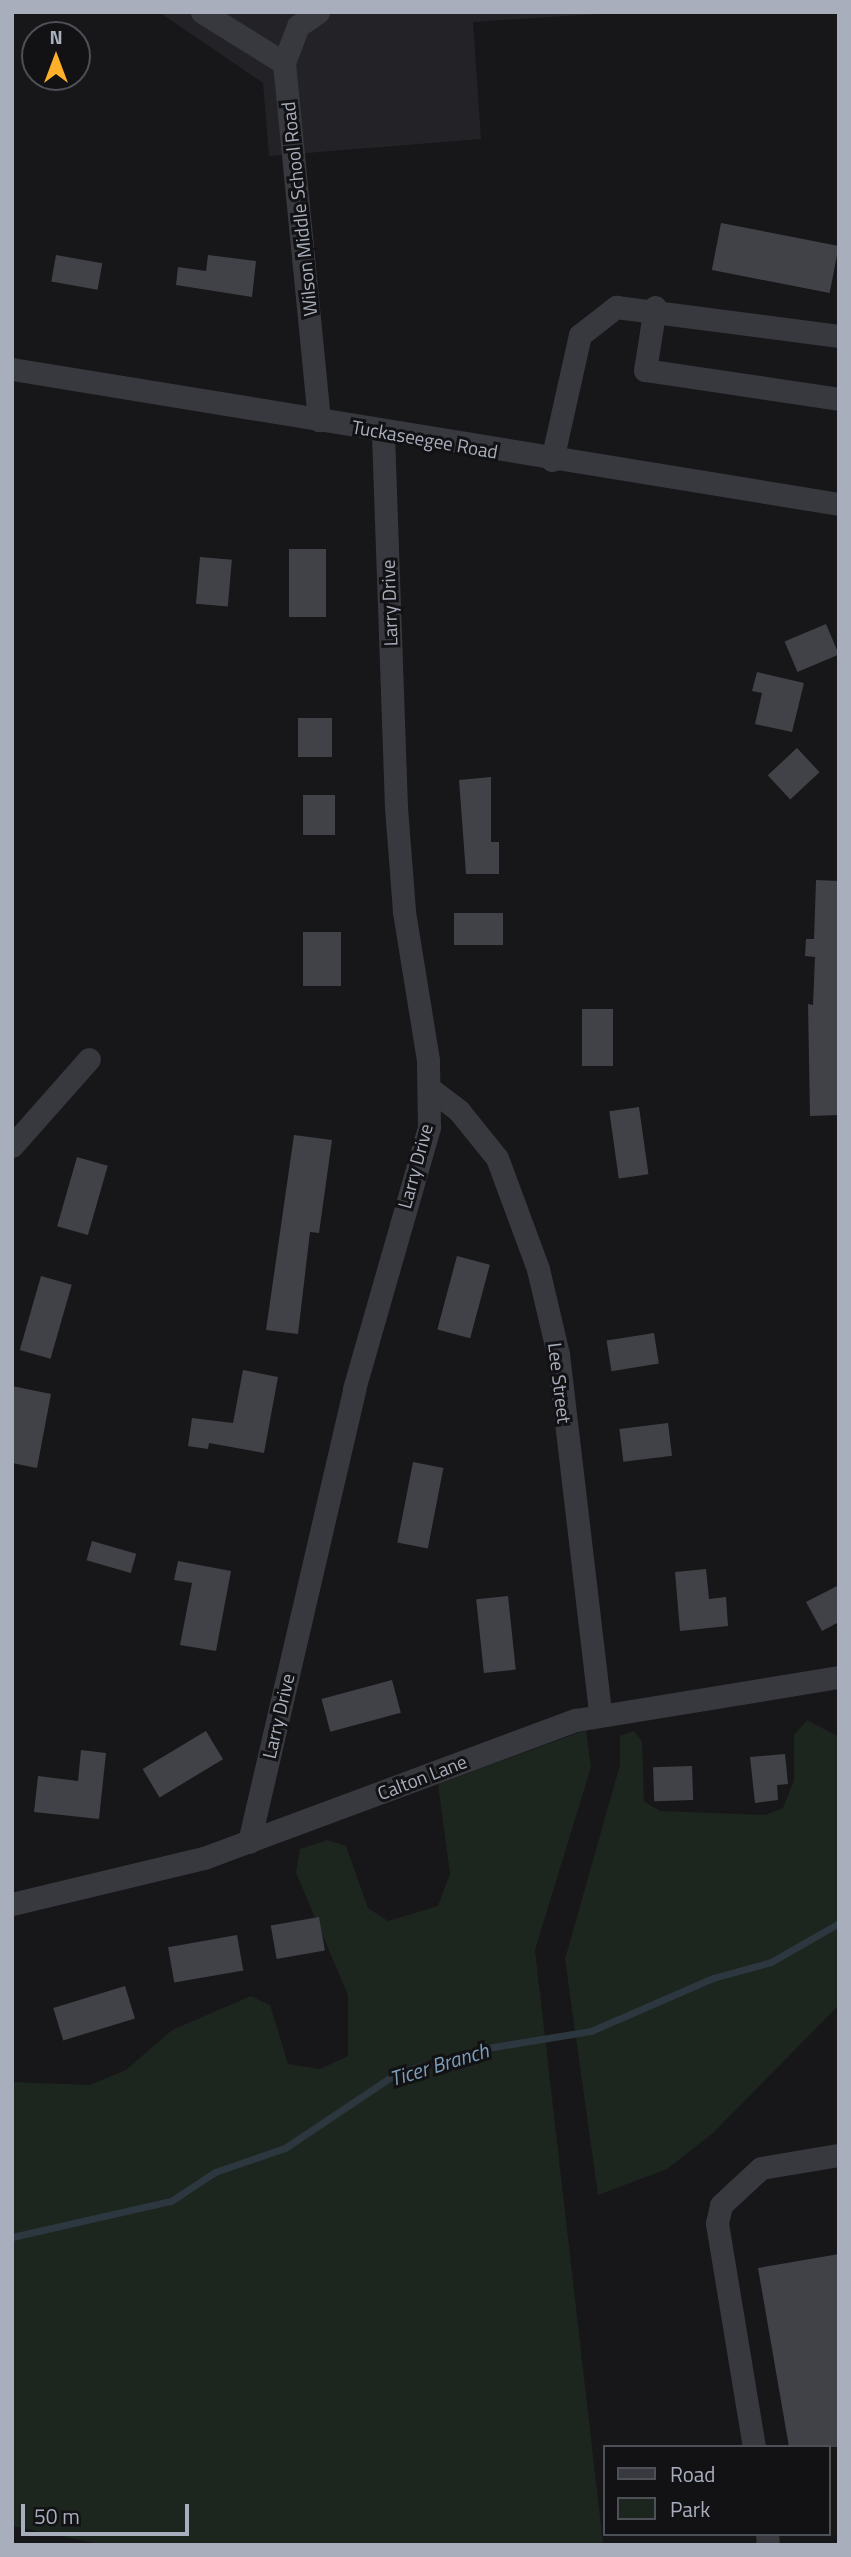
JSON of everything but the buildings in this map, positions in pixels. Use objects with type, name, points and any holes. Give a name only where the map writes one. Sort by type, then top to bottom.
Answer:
[{"type":"street","points":[[202,12],[284,63]]},
{"type":"street","name":"Wilson Middle School Road","points":[[318,12],[298,26],[284,63],[319,420]]},
{"type":"street","points":[[552,460],[580,335],[616,307],[655,307],[839,335]]},
{"type":"street","points":[[655,307],[645,370],[839,399]]},
{"type":"street","name":"Tuckaseegee Road","points":[[12,369],[552,460],[839,504]]},
{"type":"street","name":"Larry Drive","points":[[249,1842],[357,1376],[429,1126],[429,1088],[397,820],[383,432]]},
{"type":"street","points":[[12,1146],[89,1059]]},
{"type":"street","name":"Lee Street","points":[[429,1088],[459,1111],[497,1158],[538,1269],[558,1354],[600,1714]]},
{"type":"street","name":"Calton Lane","points":[[12,1904],[141,1876],[249,1842],[600,1714],[839,1677]]},
{"type":"street","points":[[754,2445],[717,2223],[721,2205],[761,2168],[839,2155]]},
{"type":"shaded area","points":[[159,12],[628,12],[473,22],[481,139],[269,156],[263,83]]},
{"type":"green space","points":[[807,1720],[839,1737],[839,2005],[713,2133],[667,2169],[598,2195],[565,1959],[620,1765],[620,1736],[634,1731],[642,1742],[644,1802],[661,1811],[765,1815],[783,1808],[794,1780],[794,1735]]},
{"type":"green space","points":[[586,1730],[591,1767],[535,1950],[603,2543],[105,2545],[12,2526],[12,2082],[90,2085],[126,2070],[172,2030],[251,1996],[270,2005],[288,2064],[320,2069],[348,2056],[348,1995],[296,1873],[300,1849],[327,1840],[346,1846],[368,1908],[388,1921],[438,1906],[450,1874],[438,1784]]},
{"type":"waterway","name":"Ticer Branch","points":[[12,2237],[171,2201],[215,2172],[285,2148],[397,2073],[493,2047],[591,2031],[713,1978],[771,1962],[839,1923]]}]
